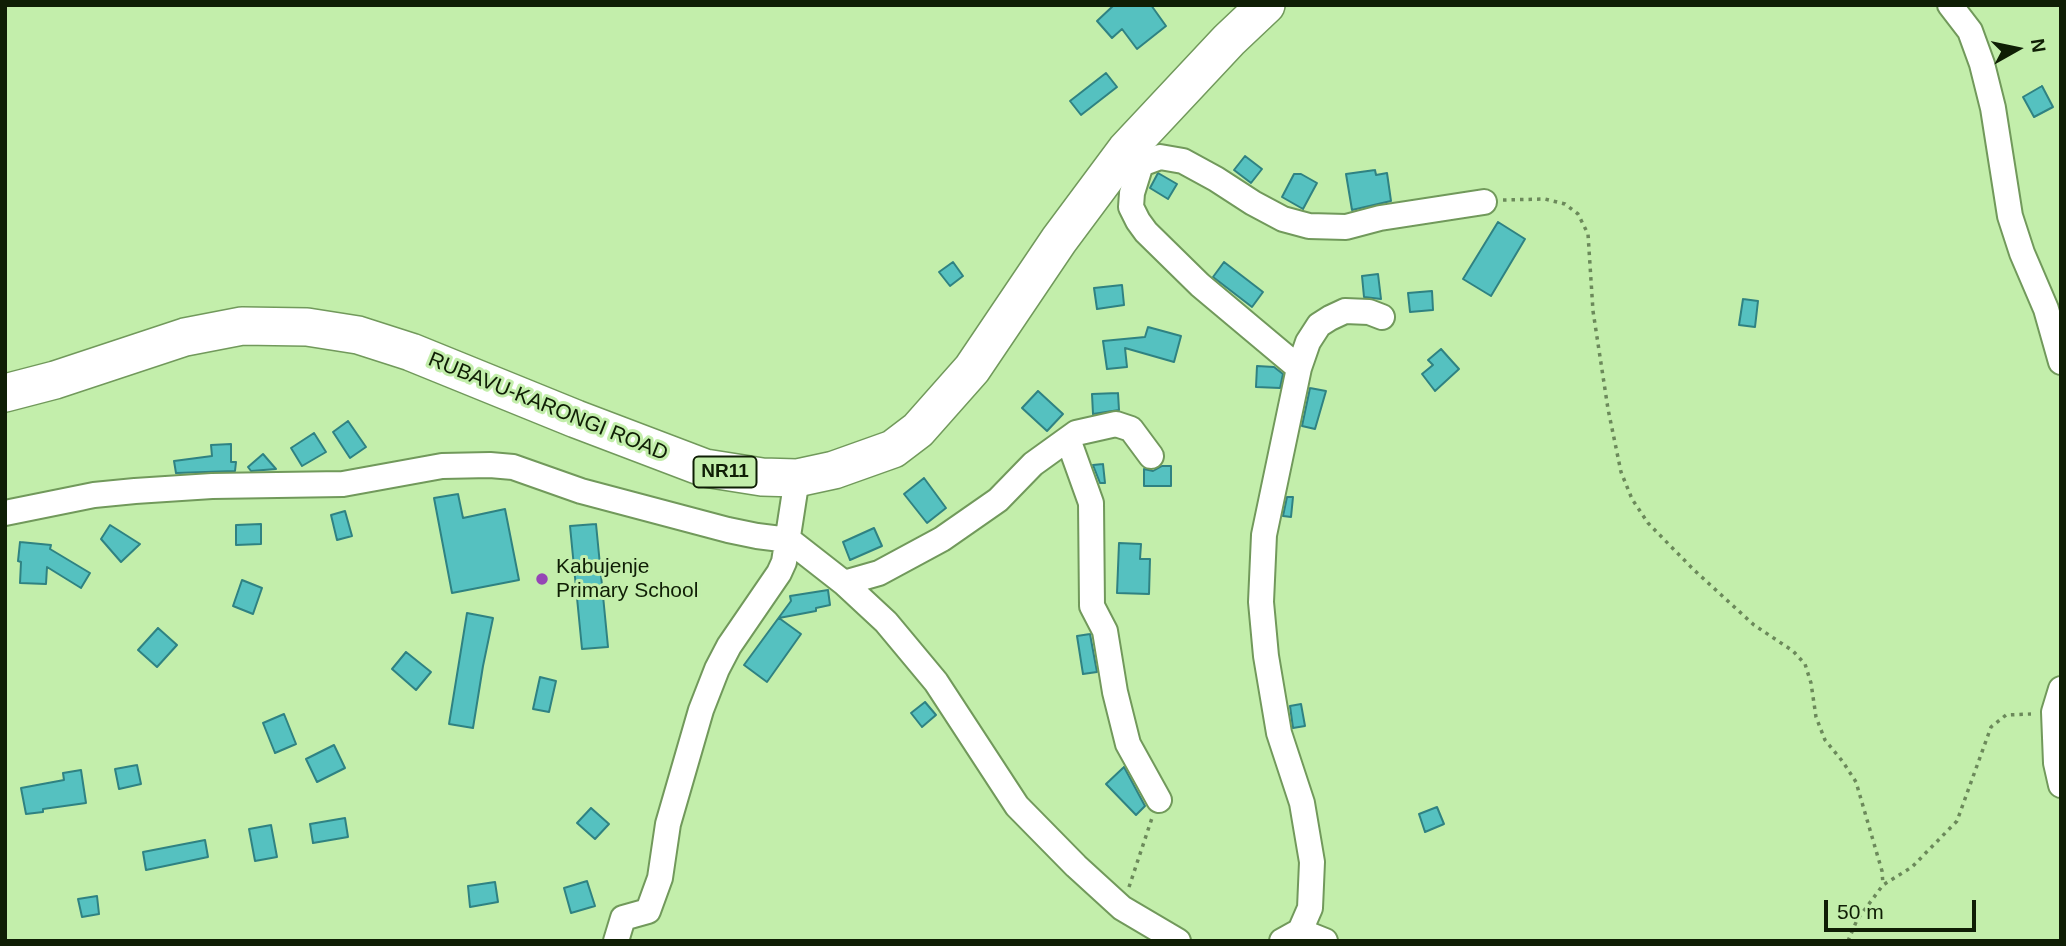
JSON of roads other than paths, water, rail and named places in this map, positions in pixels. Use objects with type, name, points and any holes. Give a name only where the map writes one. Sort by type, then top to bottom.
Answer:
[{"type":"highway","name":"RUBAVU-KARONGI ROAD","points":[[5,393],[55,380],[185,337],[242,326],[307,327],[358,335],[411,352],[705,468],[762,477],[797,478],[834,470],[893,449],[918,430],[972,369],[1059,240],[1133,157],[1229,40],[1266,5]]},
{"type":"street","points":[[1950,5],[1970,30],[1982,64],[1993,108],[2011,216],[2022,253],[2046,309],[2061,362]]},
{"type":"street","points":[[1299,368],[1200,285],[1146,232],[1131,207],[1133,157],[1160,157],[1183,161],[1283,219],[1309,226],[1346,228],[1380,218],[1484,202]]},
{"type":"street","points":[[1325,941],[1291,936],[1310,908],[1311,862],[1302,803],[1279,733],[1266,656],[1261,602],[1264,535],[1299,368],[1308,342],[1319,326],[1330,317],[1345,311],[1357,310],[1382,317]]},
{"type":"street","points":[[844,583],[879,573],[942,539],[998,500],[1033,464],[1076,433],[1116,424],[1130,429],[1151,456]]},
{"type":"street","points":[[1068,439],[1091,503],[1091,606],[1105,631],[1115,692],[1128,744],[1159,800]]},
{"type":"street","points":[[5,513],[94,495],[212,486],[343,484],[442,466],[491,465],[513,467],[581,491],[728,530],[789,540],[844,583],[886,622],[936,682],[1017,806],[1122,908],[1178,941]]},
{"type":"street","points":[[616,941],[623,918],[648,911],[660,878],[668,824],[690,745],[717,669],[784,562],[797,478]]},
{"type":"street","points":[[2058,700],[2056,763],[2061,785]]},
{"type":"place","name":"Kabujenje Primary School","points":[[542,579]]}]
